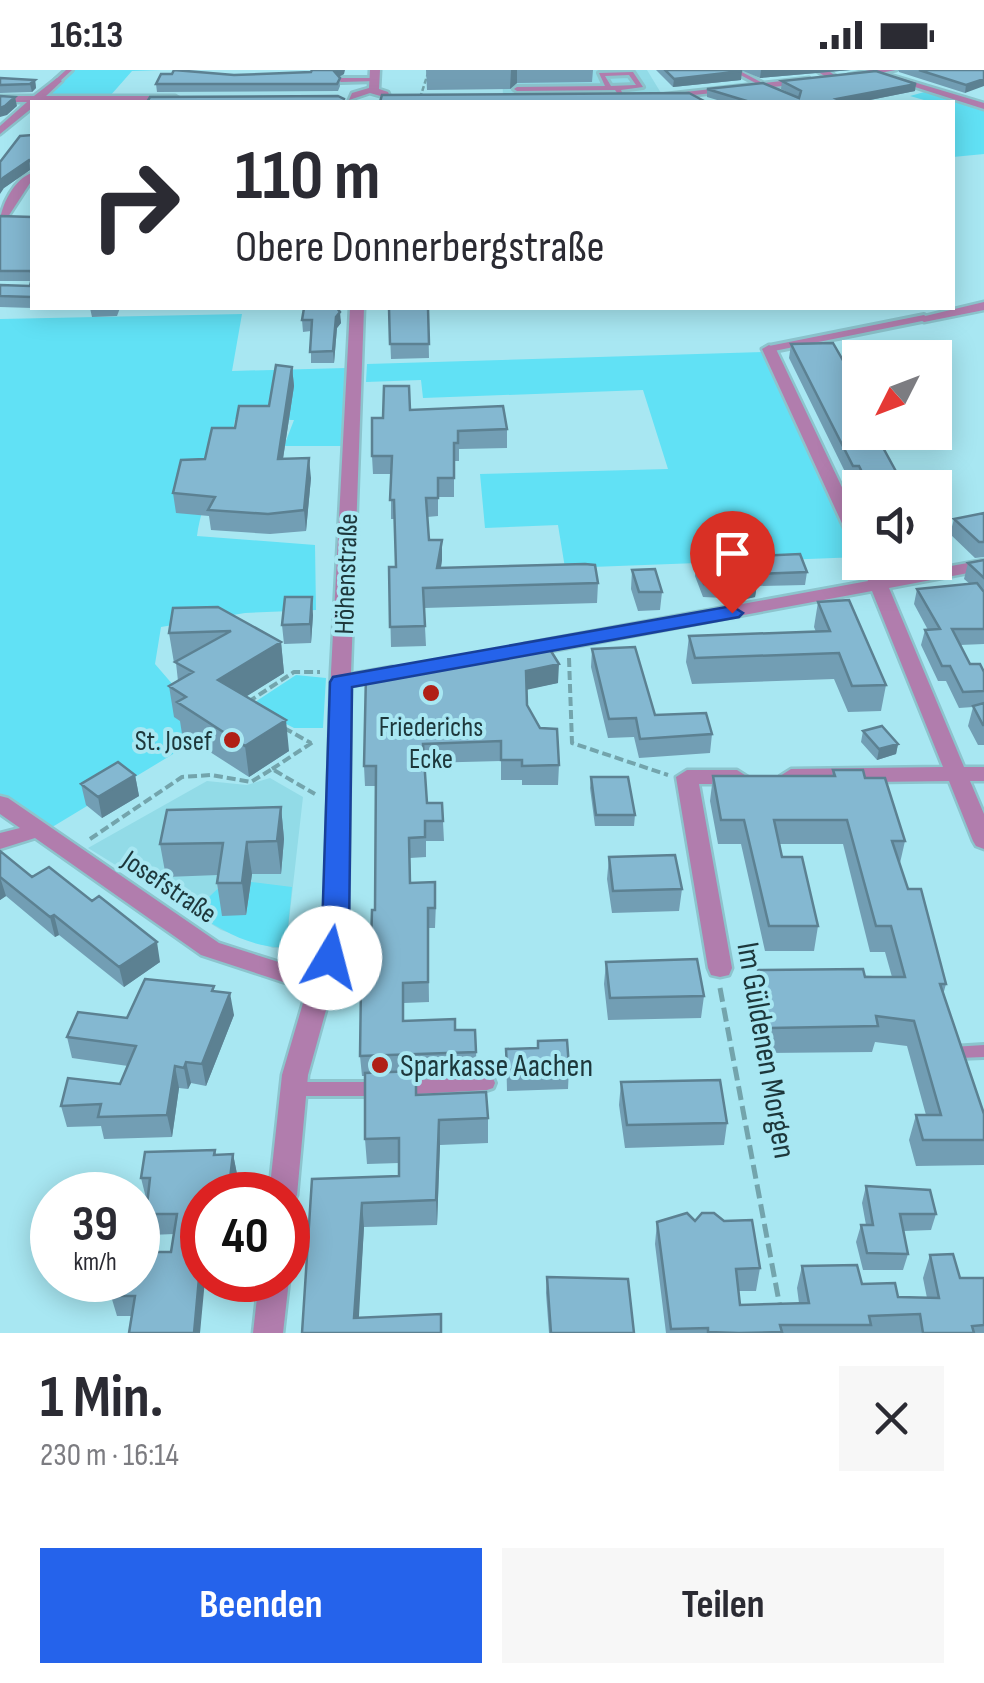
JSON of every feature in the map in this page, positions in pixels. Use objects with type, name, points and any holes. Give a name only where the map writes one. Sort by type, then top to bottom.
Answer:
[{"type":"street","points":[[820,70],[834,78]]},
{"type":"street","points":[[516,94],[671,94],[891,70]]},
{"type":"street","points":[[877,72],[984,106]]},
{"type":"street","points":[[40,81],[57,81]]},
{"type":"street","points":[[34,99],[57,81]]},
{"type":"street","points":[[335,98],[352,98],[370,86],[388,97],[420,98]]},
{"type":"street","points":[[671,94],[682,100]]},
{"type":"street","points":[[0,99],[182,99]]},
{"type":"street","points":[[0,134],[30,103]]},
{"type":"street","points":[[0,134],[16,138]]},
{"type":"street","points":[[5,218],[30,177]]},
{"type":"street","points":[[924,318],[984,306]]},
{"type":"street","name":"Höhenstraße","points":[[285,1172],[294,1089],[336,931],[341,677],[356,310]]},
{"type":"street","points":[[770,349],[842,503]]},
{"type":"street","points":[[511,652],[984,565]]},
{"type":"street","points":[[877,580],[984,841]]},
{"type":"street","points":[[341,677],[418,668]]},
{"type":"street","points":[[687,778],[984,774]]},
{"type":"street","name":"Im Güldenen Morgen","points":[[687,778],[720,968]]},
{"type":"street","name":"Josefstraße","points":[[0,803],[210,948],[323,986]]},
{"type":"street","points":[[0,841],[38,830]]},
{"type":"street","points":[[268,1333],[272,1302]]},
{"type":"lane","points":[[57,81],[69,70]]},
{"type":"lane","points":[[734,70],[790,100]]},
{"type":"lane","points":[[631,73],[640,87],[616,91],[600,74],[631,73]]},
{"type":"lane","points":[[341,80],[370,86]]},
{"type":"lane","points":[[770,349],[924,318]]},
{"type":"lane","points":[[958,1052],[984,1052]]},
{"type":"lane","points":[[294,1089],[487,1083]]},
{"type":"path","points":[[420,98],[429,70]]},
{"type":"path","points":[[568,642],[572,743],[668,776],[687,778]]},
{"type":"path","points":[[242,706],[294,672],[341,677]]},
{"type":"path","points":[[277,724],[311,743]]},
{"type":"path","points":[[84,842],[182,777],[211,775],[251,782],[311,743],[340,730]]},
{"type":"path","points":[[272,769],[310,793],[338,802]]},
{"type":"path","name":"Im Güldenen Morgen","points":[[720,968],[719,983],[782,1314]]},
{"type":"shaded area","points":[[72,70],[162,70],[132,71],[110,96],[45,96]]},
{"type":"shaded area","points":[[502,70],[647,70],[661,93],[503,96]]},
{"type":"shaded area","points":[[928,91],[984,108],[984,154],[955,157],[955,100],[910,96]]},
{"type":"shaded area","points":[[242,314],[232,371],[346,368],[342,446],[284,446],[294,420],[235,419],[197,536],[315,545],[316,610],[245,613],[161,627],[155,664],[180,693],[191,728],[182,734],[173,754],[49,829],[0,794],[0,319]]},
{"type":"shaded area","points":[[763,352],[842,519],[842,558],[565,568],[558,525],[485,528],[480,474],[668,469],[643,390],[423,398],[421,380],[366,382],[367,364]]},
{"type":"shaded area","points":[[296,675],[326,678],[323,728],[294,728],[255,708],[255,702]]},
{"type":"shaded area","points":[[270,778],[303,797],[286,947],[273,948],[221,930],[88,848],[207,781],[247,785]]},
{"type":"shaded area","points":[[227,880],[246,915],[251,882],[292,887],[286,947],[249,941],[193,912]]},
{"type":"building","points":[[174,70],[234,75],[337,70],[334,71],[340,78],[337,84],[156,84],[161,74],[172,74]]},
{"type":"building","points":[[665,70],[739,70],[742,71],[674,79]]},
{"type":"building","points":[[919,70],[984,70],[984,79],[966,85]]},
{"type":"building","points":[[876,71],[916,84],[840,100],[743,100],[707,89],[763,83],[799,98],[801,91],[782,81]]},
{"type":"building","points":[[0,78],[35,80],[30,84],[0,85]]},
{"type":"building","points":[[689,93],[702,100],[381,100],[382,95]]},
{"type":"building","points":[[0,96],[15,97],[0,108]]},
{"type":"building","points":[[338,96],[344,99],[148,100]]},
{"type":"building","points":[[30,135],[30,161],[0,182],[0,162],[20,136]]},
{"type":"building","points":[[0,216],[30,217],[30,271],[0,271]]},
{"type":"building","points":[[0,285],[30,286],[30,297],[0,296]]},
{"type":"building","points":[[304,310],[338,310],[333,351],[310,352],[312,320],[302,320]]},
{"type":"building","points":[[389,310],[428,310],[429,344],[390,344]]},
{"type":"building","points":[[833,343],[842,359],[842,444],[791,344]]},
{"type":"building","points":[[276,365],[292,367],[278,459],[309,458],[304,510],[268,514],[208,510],[215,497],[173,493],[181,460],[205,459],[212,428],[235,428],[239,406],[269,406]]},
{"type":"building","points":[[384,386],[409,386],[410,410],[503,406],[507,429],[458,431],[454,478],[438,478],[438,498],[426,498],[429,540],[442,540],[437,568],[585,564],[595,565],[598,583],[423,588],[425,626],[390,627],[389,567],[396,567],[394,500],[390,500],[392,456],[372,456],[372,418],[383,418]]},
{"type":"building","points":[[845,450],[884,450],[895,470],[861,470],[853,466]]},
{"type":"building","points":[[984,513],[984,542],[979,542],[954,519]]},
{"type":"building","points":[[800,554],[807,572],[753,574],[757,584],[748,586],[704,584],[696,563],[737,560],[736,557]]},
{"type":"building","points":[[984,560],[984,578],[968,563]]},
{"type":"building","points":[[655,569],[662,592],[639,592],[632,570]]},
{"type":"building","points":[[977,583],[984,592],[984,629],[952,629],[970,664],[980,664],[984,691],[963,692],[950,666],[942,666],[925,630],[940,629],[917,589]]},
{"type":"building","points":[[285,597],[312,597],[310,624],[282,625]]},
{"type":"building","points":[[849,600],[886,685],[852,686],[839,653],[695,658],[689,636],[830,631],[818,602]]},
{"type":"building","points":[[218,607],[281,642],[218,680],[286,720],[245,746],[177,702],[186,697],[169,686],[193,672],[175,662],[231,631],[169,633],[173,608]]},
{"type":"building","points":[[546,643],[559,664],[526,671],[527,705],[540,728],[557,729],[559,765],[522,766],[522,760],[501,760],[501,741],[423,744],[427,803],[442,803],[443,821],[425,821],[425,837],[409,838],[410,883],[435,882],[435,908],[428,908],[428,982],[403,983],[403,1021],[455,1019],[455,1030],[475,1030],[476,1052],[360,1056],[361,984],[370,984],[375,910],[376,766],[364,766],[366,674]]},
{"type":"building","points":[[635,647],[655,715],[706,713],[712,734],[640,739],[636,718],[609,719],[592,649]]},
{"type":"building","points":[[984,703],[984,725],[983,725],[973,706]]},
{"type":"building","points":[[882,726],[898,744],[879,749],[863,731]]},
{"type":"building","points":[[118,762],[135,775],[98,797],[81,784]]},
{"type":"building","points":[[833,770],[863,770],[865,778],[885,778],[905,841],[892,841],[908,889],[921,889],[946,984],[940,984],[984,1114],[984,1140],[923,1140],[916,1115],[941,1115],[914,1021],[876,1016],[878,1026],[770,1028],[758,970],[863,969],[865,977],[905,977],[891,926],[876,926],[847,820],[774,820],[782,857],[802,857],[818,926],[769,926],[744,820],[721,820],[713,776],[835,776]]},
{"type":"building","points":[[591,777],[628,777],[635,815],[596,815]]},
{"type":"building","points":[[281,807],[277,841],[247,842],[242,883],[217,883],[223,843],[160,844],[167,810]]},
{"type":"building","points":[[0,851],[32,877],[49,867],[92,901],[99,896],[157,942],[119,967],[0,877]]},
{"type":"building","points":[[675,855],[682,889],[613,891],[609,857]]},
{"type":"building","points":[[697,959],[704,996],[610,998],[606,962]]},
{"type":"building","points":[[145,979],[214,986],[212,991],[230,993],[202,1064],[186,1062],[184,1068],[175,1066],[167,1115],[98,1117],[101,1104],[61,1106],[68,1078],[120,1084],[136,1046],[67,1037],[78,1012],[127,1018]]},
{"type":"building","points":[[567,1040],[569,1067],[507,1069],[506,1049],[538,1048],[538,1041]]},
{"type":"building","points":[[416,1071],[416,1095],[486,1092],[488,1118],[439,1120],[436,1200],[362,1203],[354,1318],[441,1314],[441,1333],[302,1333],[304,1302],[310,1302],[312,1179],[399,1176],[399,1138],[365,1139],[365,1073]]},
{"type":"building","points":[[720,1080],[727,1123],[627,1125],[621,1082]]},
{"type":"building","points":[[215,1150],[214,1155],[233,1154],[231,1172],[180,1172],[180,1302],[197,1302],[194,1333],[129,1333],[134,1302],[160,1302],[160,1252],[171,1252],[177,1214],[160,1214],[160,1172],[142,1172],[145,1152]]},
{"type":"building","points":[[866,1186],[930,1190],[936,1214],[900,1214],[908,1254],[867,1253],[861,1225],[873,1225]]},
{"type":"building","points":[[687,1213],[695,1221],[702,1213],[714,1213],[724,1221],[752,1220],[760,1268],[736,1269],[740,1305],[809,1303],[802,1266],[857,1265],[862,1284],[895,1283],[898,1297],[939,1298],[930,1255],[953,1254],[960,1278],[984,1278],[984,1325],[972,1326],[974,1333],[923,1333],[920,1314],[869,1316],[871,1325],[780,1325],[782,1332],[671,1329],[657,1222]]},
{"type":"building","points":[[547,1277],[628,1279],[634,1333],[551,1333]]},
{"type":"place","name":"Friederichs Ecke","points":[[431,693]]},
{"type":"place","name":"St. Josef","points":[[232,740]]},
{"type":"place","name":"Sparkasse Aachen","points":[[380,1065]]},
{"type":"route","points":[[330,958],[336,931],[341,682],[732,613]]}]
